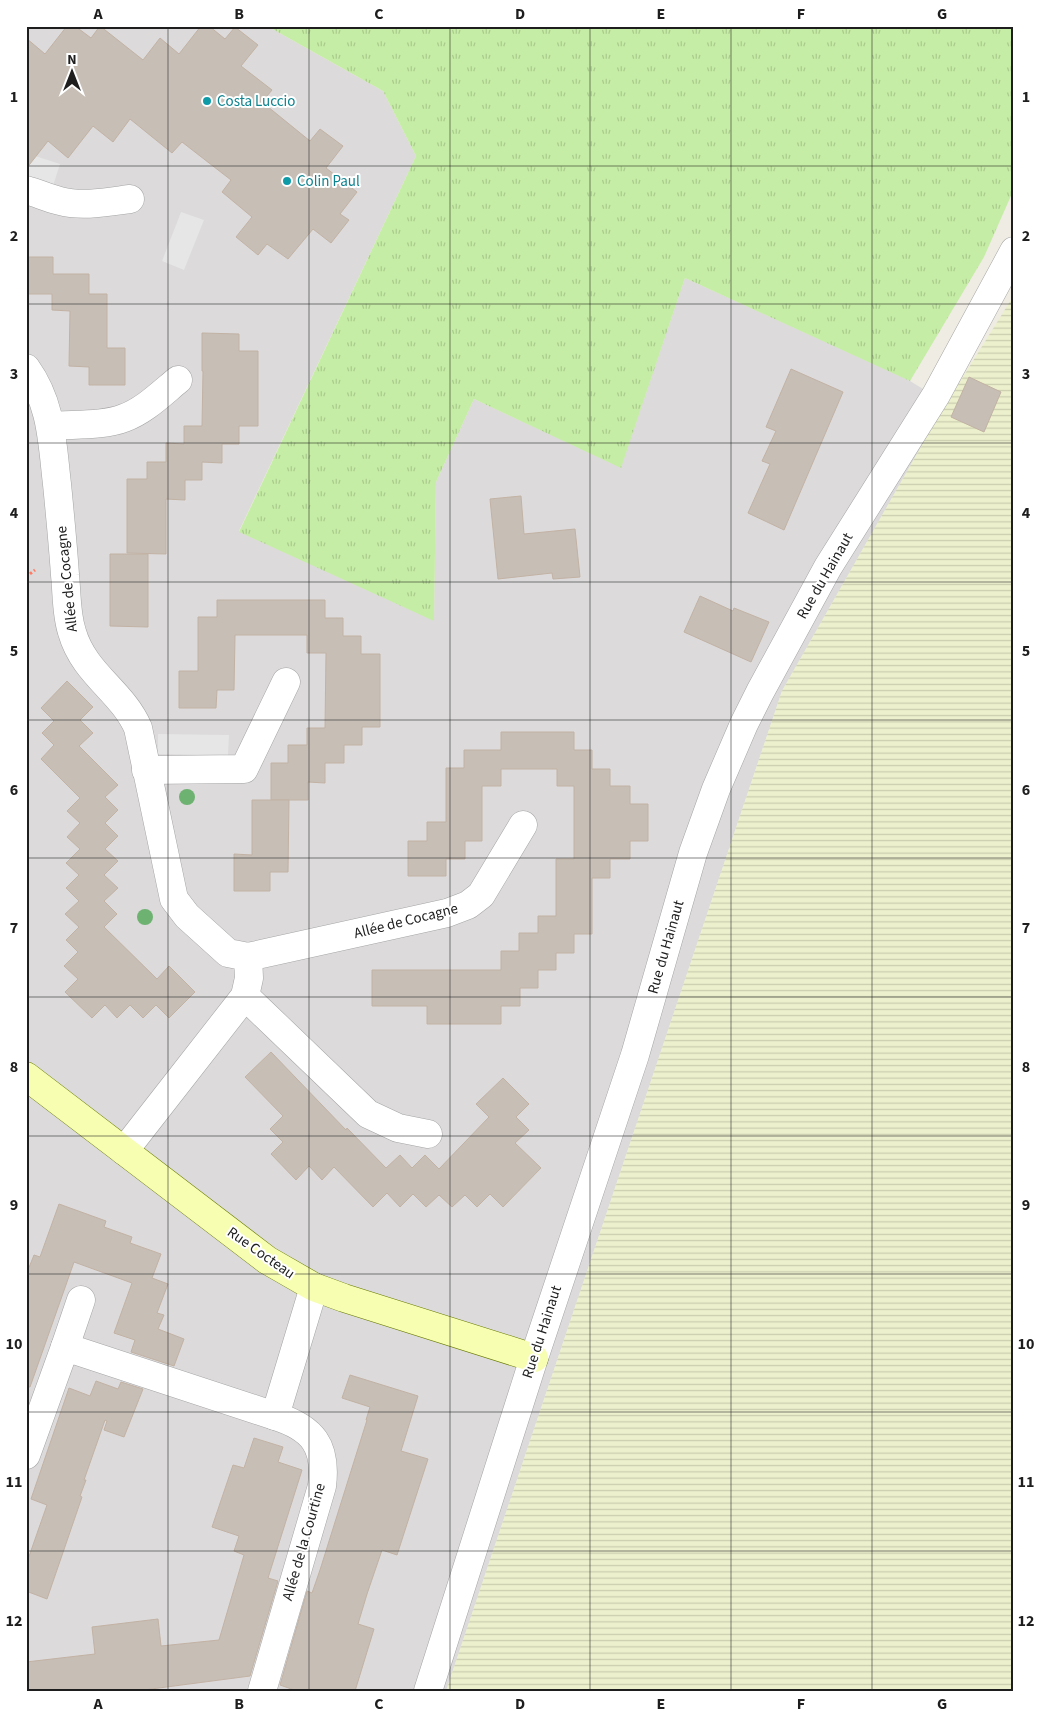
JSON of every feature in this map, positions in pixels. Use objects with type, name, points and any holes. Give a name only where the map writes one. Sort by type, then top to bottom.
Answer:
[{"type":"street","points":[[26,190],[61,201],[76,203],[91,204],[130,199]]},
{"type":"street","name":"Rue du Hainaut","points":[[428,1691],[534,1358],[634,1055],[703,821],[730,754],[760,692],[828,567],[936,394],[1014,251]]},
{"type":"street","name":"Allée de Cocagne","points":[[26,368],[40,391],[51,426],[71,630],[82,656],[133,716],[141,739],[174,899],[187,916],[228,953],[248,958],[446,913],[468,905],[481,895],[523,825]]},
{"type":"street","points":[[51,426],[110,422],[124,418],[136,412],[178,380]]},
{"type":"street","points":[[146,770],[244,769],[286,682]]},
{"type":"street","points":[[124,1150],[245,996],[249,978],[248,958]]},
{"type":"street","points":[[245,996],[368,1114],[398,1128],[428,1134]]},
{"type":"street","name":"Rue Cocteau","points":[[26,1076],[267,1260],[314,1287],[534,1358]]},
{"type":"street","points":[[275,1416],[314,1287]]},
{"type":"street","points":[[26,1455],[81,1300]]},
{"type":"street","name":"Allée de la Courtine","points":[[65,1347],[288,1420],[309,1434],[319,1446],[323,1459],[323,1472],[317,1502],[262,1691]]},
{"type":"shaded area","points":[[26,26],[267,26],[383,91],[416,156],[239,531],[434,620],[436,482],[474,399],[621,467],[685,278],[890,371],[946,403],[782,691],[446,1691],[26,1691]]},
{"type":"shaded area","points":[[26,153],[60,164],[53,186],[26,177]]},
{"type":"shaded area","points":[[181,212],[204,220],[184,270],[162,261]]},
{"type":"shaded area","points":[[158,734],[229,735],[228,755],[158,754]]},
{"type":"green space","points":[[267,26],[1014,26],[1014,189],[984,257],[910,381],[685,278],[621,468],[474,399],[436,482],[434,621],[239,532],[416,156],[383,91]]},
{"type":"green space","points":[[1014,295],[1014,1691],[446,1691],[782,691],[938,417]]},
{"type":"building","points":[[67,26],[75,26],[91,38],[100,26],[143,60],[160,38],[179,54],[201,26],[209,26],[225,39],[235,27],[258,45],[241,66],[272,90],[262,102],[310,141],[320,129],[343,146],[326,168],[357,192],[340,214],[349,220],[331,243],[313,229],[288,259],[267,244],[258,255],[236,237],[252,217],[222,192],[231,180],[182,142],[172,153],[130,119],[113,142],[93,126],[68,158],[48,141],[26,169],[26,38],[45,54]]},
{"type":"building","points":[[26,257],[53,257],[53,274],[89,274],[89,294],[107,294],[107,348],[125,348],[125,385],[89,385],[89,367],[69,366],[70,311],[52,310],[52,294],[26,294]]},
{"type":"building","points":[[202,333],[239,334],[239,351],[258,351],[258,426],[239,426],[239,444],[222,444],[222,463],[202,462],[202,480],[185,480],[185,500],[166,499],[166,554],[127,553],[127,479],[147,479],[147,462],[166,462],[166,443],[184,444],[184,426],[202,426]]},
{"type":"building","points":[[791,369],[843,392],[784,530],[748,513],[770,464],[762,461],[776,431],[766,427]]},
{"type":"building","points":[[969,377],[1001,392],[984,432],[951,417]]},
{"type":"building","points":[[521,496],[524,534],[575,529],[580,577],[553,579],[552,573],[498,579],[490,499]]},
{"type":"building","points":[[110,554],[148,554],[148,627],[110,626]]},
{"type":"building","points":[[700,596],[733,611],[734,608],[769,622],[751,662],[684,632]]},
{"type":"building","points":[[217,600],[325,600],[325,618],[343,618],[343,636],[361,636],[361,654],[380,654],[380,727],[362,727],[362,745],[344,745],[344,763],[325,763],[325,783],[308,782],[308,800],[271,800],[271,763],[288,763],[288,745],[307,745],[307,728],[325,728],[326,653],[307,653],[307,635],[235,635],[234,690],[217,690],[216,708],[179,708],[179,671],[198,671],[198,617],[217,617]]},
{"type":"building","points":[[67,681],[93,707],[80,720],[93,733],[79,746],[118,785],[105,797],[118,810],[105,823],[118,836],[105,849],[118,861],[104,875],[118,888],[104,901],[117,914],[104,927],[157,979],[169,966],[195,992],[169,1018],[156,1005],[143,1018],[130,1005],[117,1018],[105,1005],[92,1018],[65,992],[78,979],[64,966],[78,952],[66,940],[79,927],[65,914],[79,901],[66,888],[79,875],[66,863],[80,849],[67,837],[80,823],[67,811],[80,798],[41,759],[54,745],[42,733],[54,721],[41,708]]},
{"type":"building","points":[[501,732],[574,732],[574,750],[592,750],[592,769],[610,769],[610,786],[630,786],[630,804],[648,804],[648,841],[630,841],[630,859],[610,859],[610,878],[592,878],[592,934],[574,934],[574,953],[556,953],[556,970],[538,970],[538,988],[520,988],[520,1006],[501,1006],[501,1024],[427,1024],[427,1006],[372,1006],[372,970],[501,970],[501,951],[519,951],[519,933],[538,933],[538,916],[556,916],[556,859],[574,859],[574,786],[557,786],[557,769],[501,769],[501,786],[482,786],[482,841],[465,841],[465,859],[446,859],[446,876],[408,876],[408,841],[427,841],[427,822],[446,822],[446,768],[464,768],[464,750],[501,750]]},
{"type":"building","points":[[252,800],[289,800],[288,872],[270,872],[270,891],[234,891],[234,854],[252,855]]},
{"type":"building","points":[[271,1052],[346,1130],[347,1128],[386,1168],[400,1155],[412,1168],[425,1155],[439,1169],[489,1117],[476,1104],[503,1078],[529,1104],[516,1117],[529,1130],[515,1143],[541,1168],[503,1207],[490,1194],[477,1207],[465,1195],[452,1207],[439,1195],[426,1207],[413,1194],[400,1207],[387,1193],[373,1207],[334,1167],[322,1180],[309,1166],[296,1180],[271,1154],[283,1142],[270,1129],[283,1116],[245,1077]]},
{"type":"building","points":[[59,1204],[106,1221],[104,1227],[132,1237],[130,1243],[161,1254],[152,1278],[168,1284],[157,1313],[164,1315],[158,1329],[184,1339],[174,1366],[131,1352],[135,1340],[114,1333],[132,1283],[74,1262],[30,1387],[26,1387],[26,1275],[34,1255],[40,1257]]},
{"type":"building","points":[[350,1375],[418,1396],[401,1451],[428,1459],[397,1555],[382,1550],[367,1594],[358,1624],[374,1629],[355,1691],[297,1691],[280,1685],[307,1591],[312,1593],[320,1570],[370,1407],[342,1398]]},
{"type":"building","points":[[96,1381],[118,1389],[121,1382],[143,1389],[124,1437],[104,1430],[107,1421],[105,1420],[84,1480],[86,1480],[80,1496],[82,1497],[47,1599],[26,1591],[26,1565],[47,1505],[31,1499],[69,1388],[90,1396]]},
{"type":"building","points":[[254,1438],[283,1447],[278,1462],[302,1470],[268,1578],[278,1581],[250,1676],[136,1691],[26,1691],[26,1662],[95,1654],[92,1627],[158,1619],[161,1646],[219,1640],[244,1555],[234,1551],[239,1536],[212,1527],[233,1465],[244,1468]]},
{"type":"place","name":"Costa Luccio","points":[[207,101]]},
{"type":"place","name":"Colin Paul","points":[[287,181]]}]
